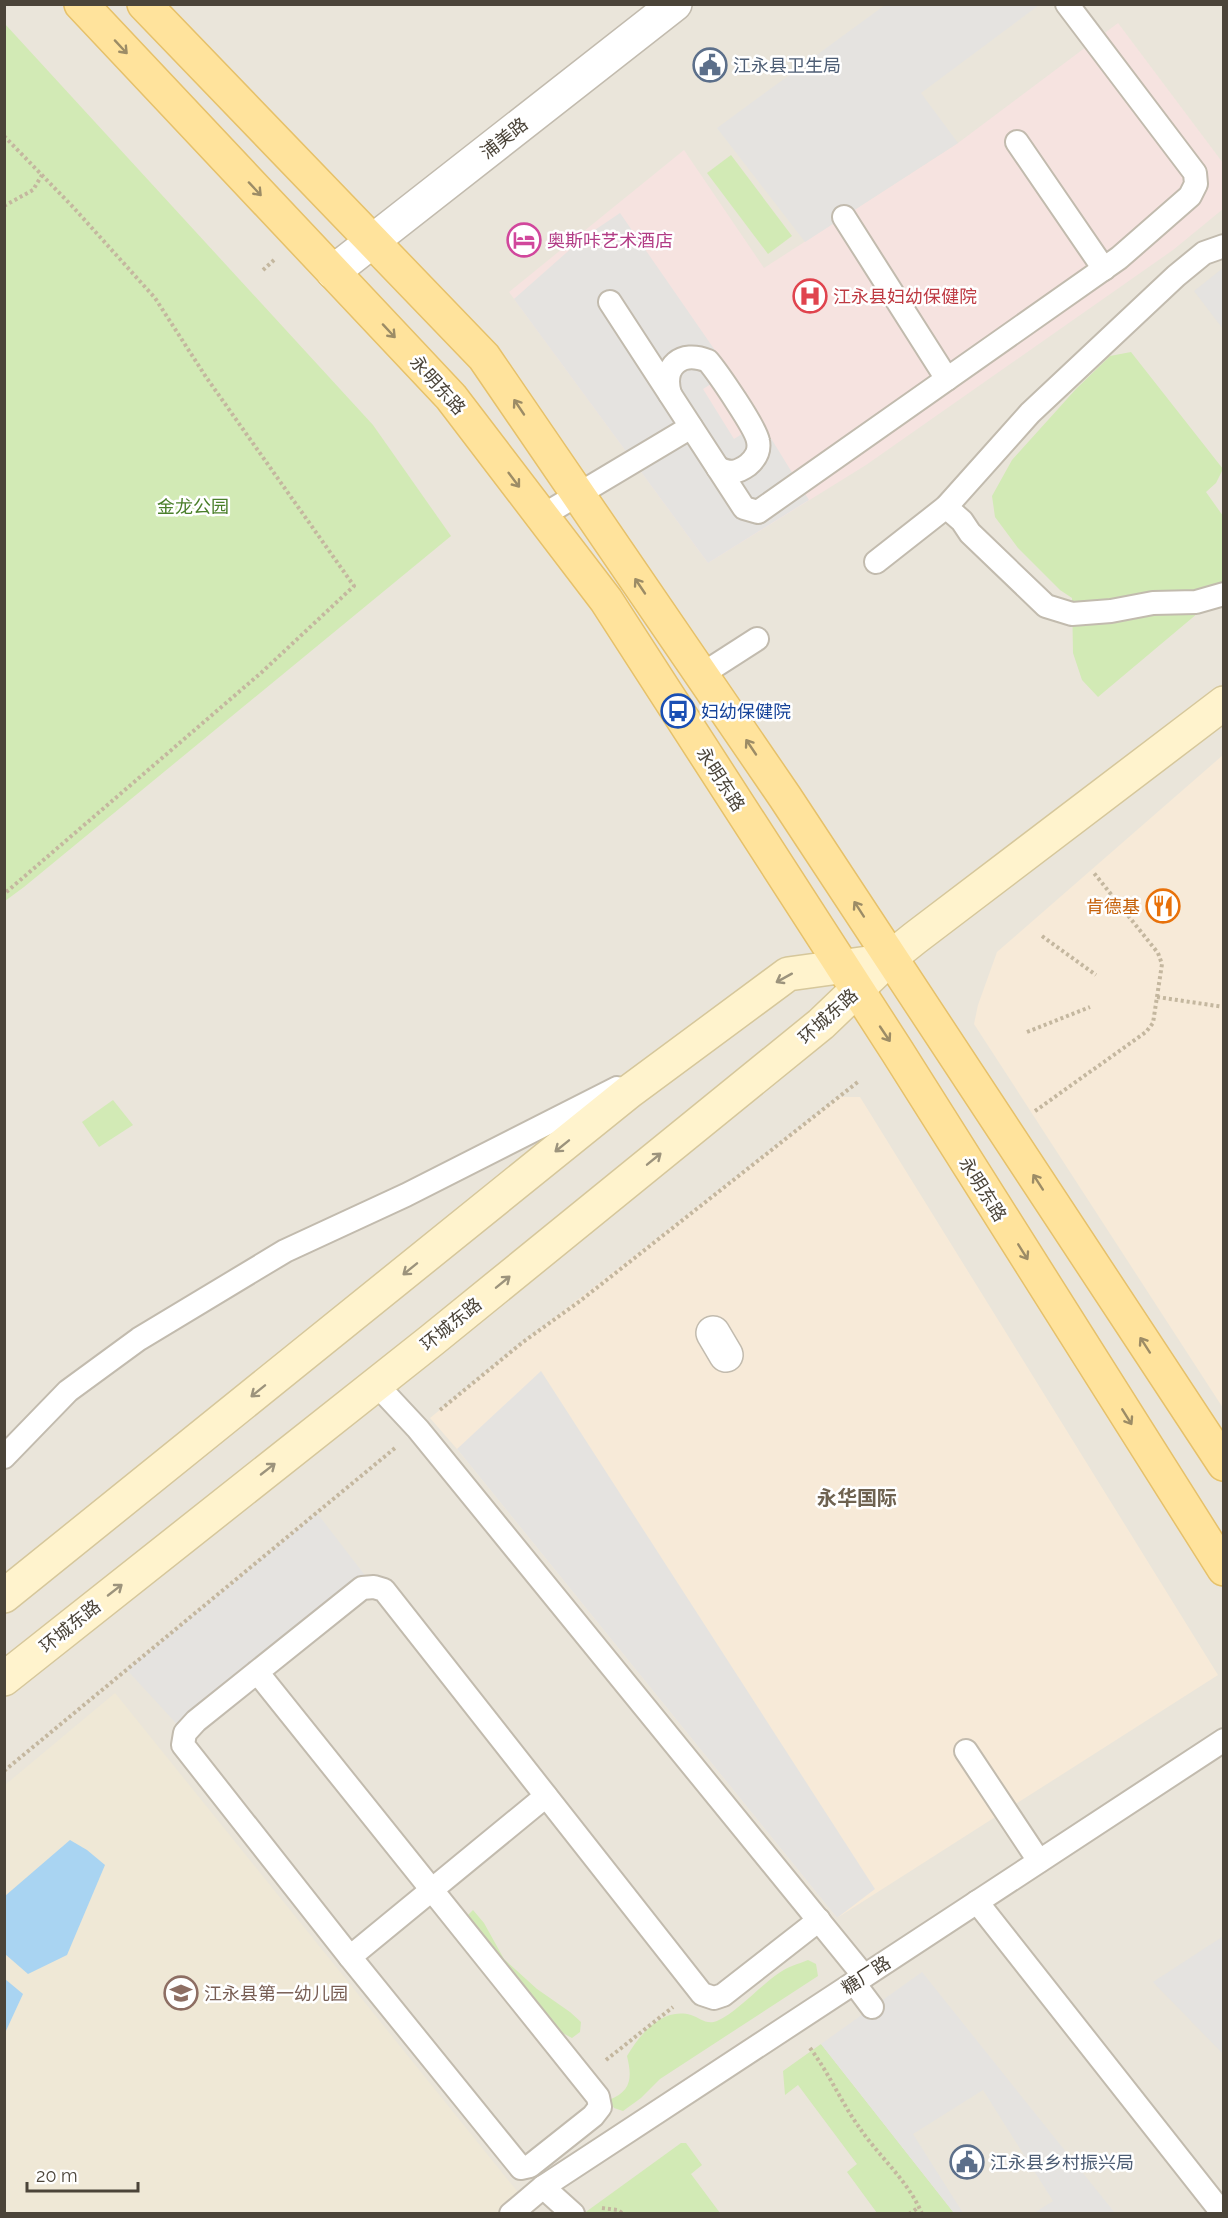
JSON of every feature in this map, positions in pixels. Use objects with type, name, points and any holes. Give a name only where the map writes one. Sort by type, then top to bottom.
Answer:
[{"type":"main road","name":"永明东路","points":[[81,4],[451,397],[606,600],[897,1051],[1224,1569]]},
{"type":"main road","points":[[144,4],[484,357],[785,797],[1224,1464]]},
{"type":"main road","name":"环城东路","points":[[4,1679],[376,1384],[812,1032],[849,979],[890,958],[1224,703]]},
{"type":"main road","name":"环城东路","points":[[4,1596],[621,1099],[788,974],[849,979]]},
{"type":"street","name":"浦美路","points":[[333,272],[675,4]]},
{"type":"lane","points":[[610,302],[744,508],[758,512],[1104,269],[1190,196],[1196,184],[1195,172],[1067,4]]},
{"type":"lane","points":[[1017,142],[1104,269]]},
{"type":"lane","points":[[844,217],[946,380]]},
{"type":"lane","points":[[876,562],[946,507],[1030,412],[1167,284],[1204,253],[1224,246]]},
{"type":"lane","points":[[670,394],[667,383],[668,374],[683,357],[697,357],[708,361],[756,434],[759,452],[754,460],[735,472],[728,473],[718,468]]},
{"type":"lane","points":[[542,516],[692,426]]},
{"type":"lane","points":[[946,507],[1046,606],[1072,614],[1111,611],[1153,603],[1196,602],[1224,594]]},
{"type":"lane","points":[[702,675],[757,639]]},
{"type":"lane","points":[[4,1457],[68,1391],[139,1339],[285,1251],[427,1184],[677,1056]]},
{"type":"lane","points":[[376,1384],[422,1434],[819,1920],[859,1979],[872,2007]]},
{"type":"lane","points":[[257,1672],[598,2097],[600,2107],[592,2116],[530,2166],[521,2168],[350,1957],[183,1745],[185,1733],[196,1720],[362,1588],[374,1587],[384,1590],[702,1994],[714,1998],[723,1995],[819,1920]]},
{"type":"lane","name":"糖厂路","points":[[511,2214],[543,2187],[1224,1740]]},
{"type":"lane","points":[[966,1750],[1039,1861]]},
{"type":"lane","points":[[350,1957],[546,1796]]},
{"type":"lane","points":[[977,1902],[1223,2214]]},
{"type":"lane","points":[[543,2187],[573,2214]]},
{"type":"path","points":[[4,136],[73,207],[154,298],[206,377],[354,586],[262,672],[4,894]]},
{"type":"path","points":[[4,206],[33,190],[42,175]]},
{"type":"path","points":[[1031,1113],[1146,1032],[1153,1023],[1162,964],[1158,954],[1094,873]]},
{"type":"path","points":[[1042,936],[1096,975]]},
{"type":"path","points":[[1157,997],[1224,1007]]},
{"type":"path","points":[[1027,1032],[1090,1007]]},
{"type":"path","points":[[584,2079],[697,1987]]},
{"type":"path","points":[[792,2024],[831,2078],[857,2125],[894,2169],[922,2214]]},
{"type":"path","points":[[909,2214],[919,2206]]},
{"type":"path","points":[[593,2214],[603,2208],[618,2210],[623,2214]]},
{"type":"shaded area","points":[[5,5],[1223,5],[1223,2213],[5,2213]]},
{"type":"shaded area","points":[[885,5],[1039,5],[921,93],[958,143],[805,242],[717,128]]},
{"type":"shaded area","name":"江永县妇幼保健院","points":[[1118,23],[1223,163],[1223,209],[1173,250],[866,465],[708,563],[509,292],[684,150],[764,268],[958,143]]},
{"type":"shaded area","points":[[620,213],[730,372],[703,389],[734,439],[761,422],[809,500],[708,563],[514,299],[583,238]]},
{"type":"shaded area","points":[[1223,268],[1223,329],[1194,291]]},
{"type":"shaded area","points":[[1223,755],[1223,1408],[974,1024],[978,1005],[997,952]]},
{"type":"shaded area","name":"永华国际","points":[[839,1097],[860,1097],[1218,1675],[837,1918],[430,1418],[523,1342]]},
{"type":"shaded area","points":[[541,1371],[875,1889],[837,1918],[457,1449]]},
{"type":"shaded area","points":[[317,1513],[374,1587],[185,1733],[127,1670]]},
{"type":"shaded area","name":"江永县第一幼儿园","points":[[115,1693],[525,2201],[511,2214],[5,2214],[5,1785]]},
{"type":"shaded area","points":[[1222,1937],[1224,1940],[1223,2054],[1153,1982]]},
{"type":"shaded area","points":[[922,1972],[1115,2213],[1034,2213],[1053,2201],[983,2090],[913,2134],[963,2213],[954,2213],[821,2044]]},
{"type":"green space","name":"金龙公园","points":[[5,24],[373,425],[451,536],[5,901]]},
{"type":"green space","points":[[731,155],[792,236],[768,254],[707,173]]},
{"type":"green space","points":[[1131,352],[1223,469],[1216,483],[1206,492],[1223,516],[1223,592],[1098,697],[1082,680],[1073,653],[1072,598],[1060,590],[1018,548],[995,517],[992,496],[1012,460],[1076,389],[1110,356]]},
{"type":"green space","points":[[113,1100],[133,1125],[99,1147],[82,1122]]},
{"type":"green space","points":[[473,1910],[484,1923],[504,1959],[537,1989],[581,2022],[580,2032],[572,2038],[555,2029],[464,1919]]},
{"type":"green space","points":[[808,1960],[816,1964],[818,1976],[660,2079],[641,2098],[623,2111],[614,2108],[609,2100],[626,2088],[630,2077],[627,2056],[638,2039],[653,2024],[671,2015],[680,2014],[691,2015],[706,2022],[717,2021],[732,2012],[782,1971]]},
{"type":"green space","points":[[821,2044],[954,2213],[877,2213],[847,2172],[857,2164],[798,2085],[785,2095],[783,2071]]},
{"type":"green space","points":[[681,2143],[686,2143],[702,2165],[691,2174],[720,2213],[583,2214]]},
{"type":"water","points":[[70,1840],[105,1865],[67,1955],[28,1974],[5,1954],[5,1896]]},
{"type":"water","points":[[5,1979],[23,1994],[5,2033]]},
{"type":"place","name":"江永县卫生局","points":[[710,65]]},
{"type":"place","name":"奥斯咔艺术酒店","points":[[524,240]]},
{"type":"place","name":"江永县妇幼保健院","points":[[810,296]]},
{"type":"place","name":"妇幼保健院","points":[[678,711]]},
{"type":"place","name":"肯德基","points":[[1163,906]]},
{"type":"place","name":"江永县第一幼儿园","points":[[181,1993]]},
{"type":"place","name":"江永县乡村振兴局","points":[[967,2162]]},
{"type":"district","name":"永华国际","points":[[857,1498]]}]
